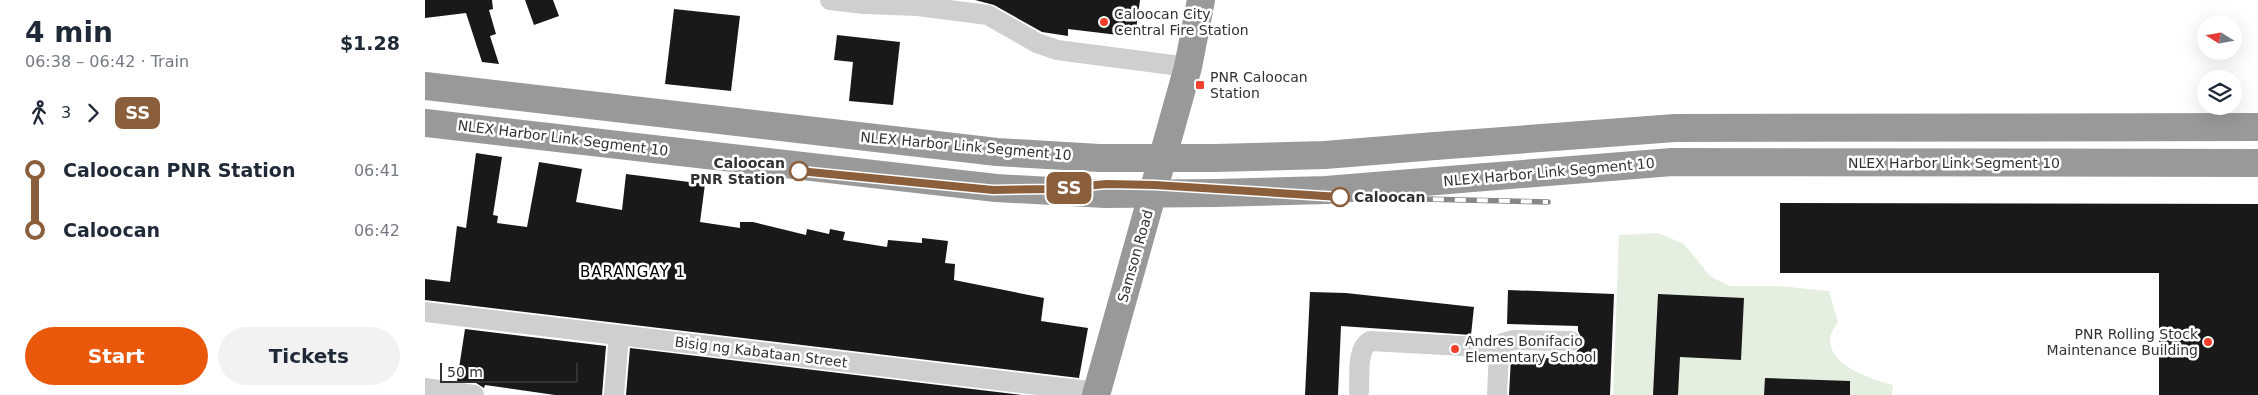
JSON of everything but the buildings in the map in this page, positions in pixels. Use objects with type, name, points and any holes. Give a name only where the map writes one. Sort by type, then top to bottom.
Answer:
[{"type":"highway","name":"Samson Road","points":[[1096,393],[1188,67],[1201,0]]},
{"type":"highway","name":"NLEX Harbor Link Segment 10","points":[[425,86],[997,152],[1099,158],[1325,154],[1675,128],[2258,127]]},
{"type":"highway","name":"NLEX Harbor Link Segment 10","points":[[425,122],[996,188],[1105,194],[1326,190],[1672,162],[2258,163]]},
{"type":"street","points":[[830,0],[918,6],[988,15],[1037,43],[1057,50],[1188,67]]},
{"type":"street","name":"Bisig ng Kabataan Street","points":[[425,312],[1096,393]]},
{"type":"street","points":[[614,395],[619,335]]},
{"type":"street","points":[[1497,395],[1500,348],[1508,340],[1571,341]]},
{"type":"street","points":[[1359,391],[1361,352],[1365,344],[1370,341],[1500,348]]},
{"type":"street","points":[[425,388],[473,395]]},
{"type":"green space","points":[[1658,233],[1684,244],[1710,276],[1729,286],[1779,286],[1829,291],[1838,322],[1830,338],[1832,349],[1837,357],[1854,370],[1875,380],[1893,385],[1892,395],[1613,395],[1619,235]]},
{"type":"railway","points":[[425,127],[760,167],[993,190],[1050,189],[1107,184],[1155,185],[1340,197],[1548,202]]},
{"type":"train","name":"SS","points":[[799,171],[993,190],[1050,189],[1107,184],[1155,185],[1340,197]]},
{"type":"place","name":"Caloocan City Central Fire Station","points":[[1104,22]]},
{"type":"place","name":"PNR Caloocan Station","points":[[1200,85]]},
{"type":"place","name":"Caloocan PNR Station","points":[[799,171]]},
{"type":"place","name":"Caloocan","points":[[1340,197]]},
{"type":"place","name":"PNR Rolling Stock Maintenance Building","points":[[2208,342]]},
{"type":"place","name":"Andres Bonifacio Elementary School","points":[[1455,349]]},
{"type":"district","name":"BARANGAY 1","points":[[633,272]]}]
